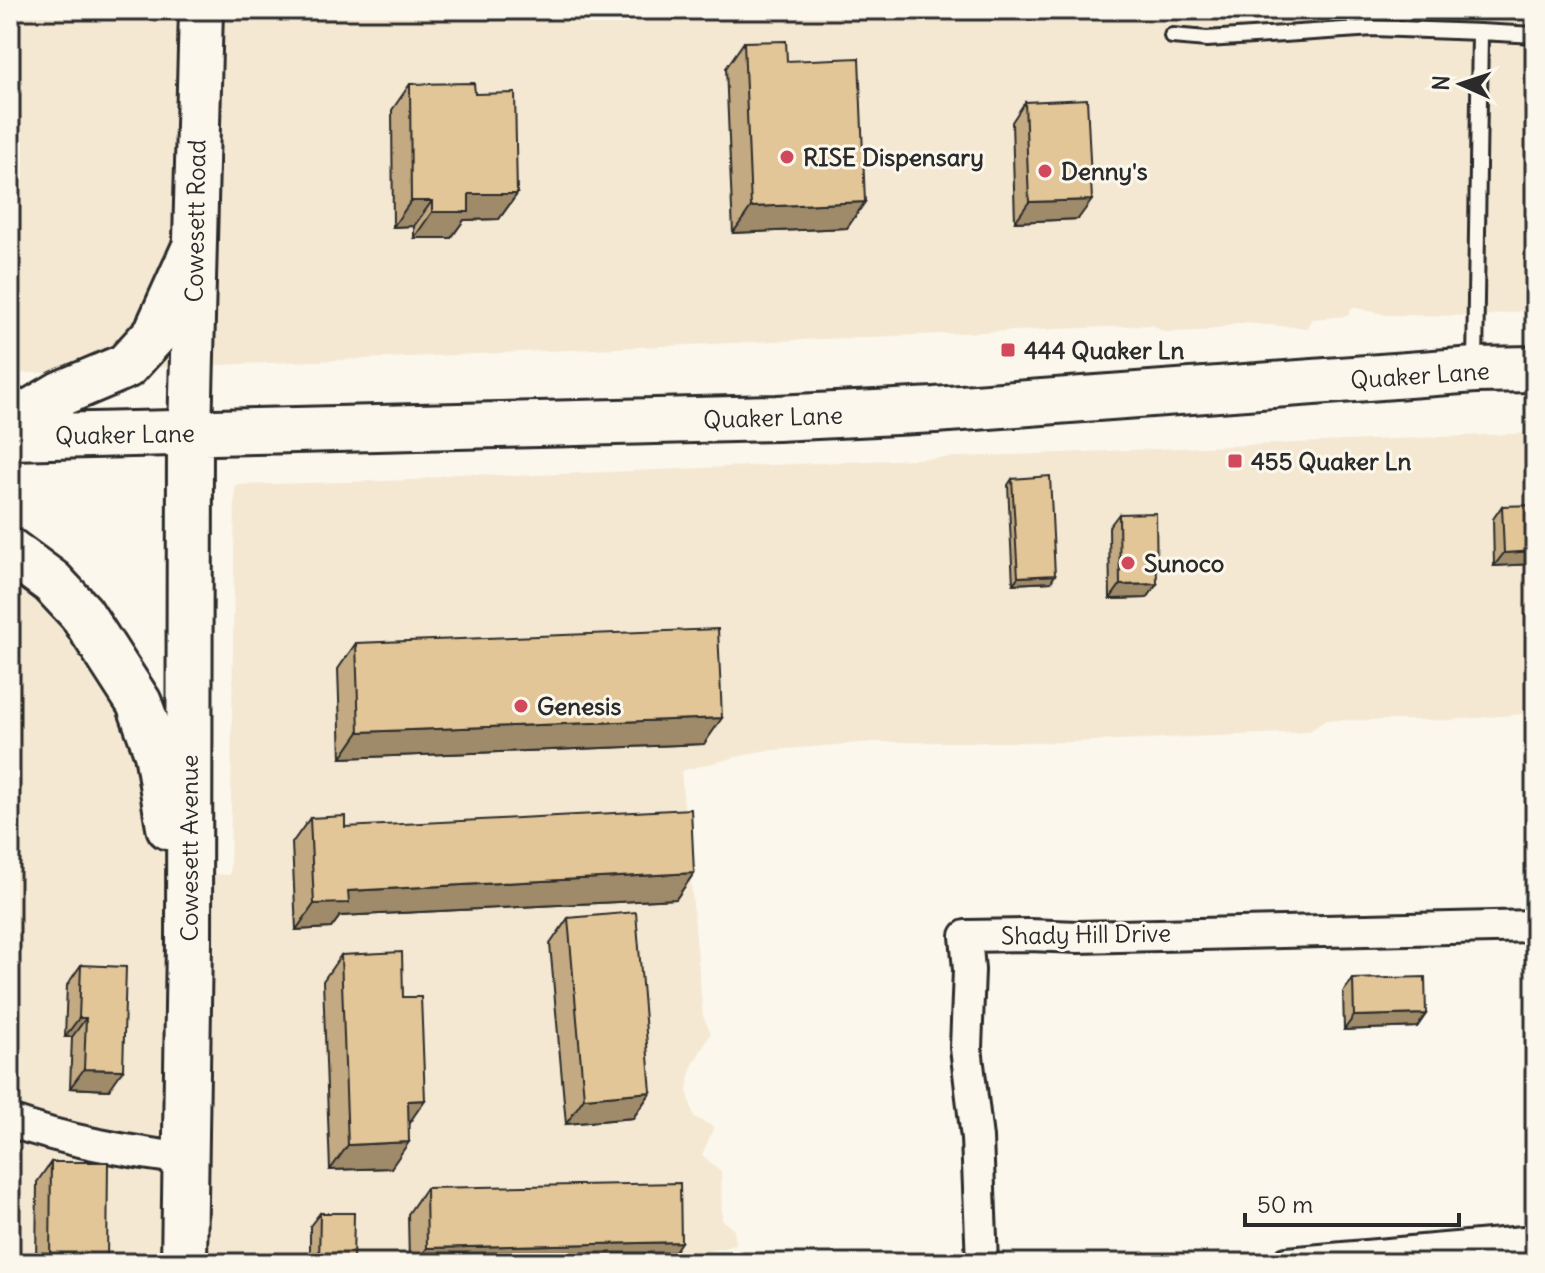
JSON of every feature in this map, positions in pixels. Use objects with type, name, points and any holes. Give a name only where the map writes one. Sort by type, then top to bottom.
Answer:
[{"type":"main road","name":"Cowesett Road","points":[[190,433],[201,10]]},
{"type":"main road","points":[[10,424],[62,393],[126,366],[156,333],[193,251]]},
{"type":"main road","name":"Quaker Lane","points":[[10,437],[777,418],[935,410],[1475,370],[1535,369]]},
{"type":"main road","name":"Cowesett Avenue","points":[[184,1263],[189,942],[190,433]]},
{"type":"main road","points":[[10,551],[52,582],[81,613],[139,703],[157,753],[189,942]]},
{"type":"street","name":"Shady Hill Drive","points":[[982,1263],[977,1138],[966,1048],[969,970],[966,936],[1078,937],[1535,926]]},
{"type":"street","points":[[10,1121],[35,1130],[130,1151],[185,1159]]},
{"type":"street","points":[[1287,1263],[1535,1241],[1535,1257]]},
{"type":"lane","points":[[1172,36],[1207,39],[1374,28],[1535,35]]},
{"type":"lane","points":[[1475,370],[1480,32]]},
{"type":"shaded area","points":[[10,10],[1535,10],[1535,309],[1483,316],[1387,315],[1352,307],[1348,316],[1311,319],[1308,328],[1241,323],[1204,331],[1164,332],[1152,325],[10,374]]},
{"type":"shaded area","points":[[1535,433],[1535,713],[1452,720],[1326,720],[1308,732],[1069,742],[873,742],[761,751],[681,771],[703,1016],[711,1033],[691,1068],[687,1090],[694,1117],[714,1127],[702,1155],[721,1172],[722,1220],[734,1230],[736,1245],[705,1252],[696,1263],[10,1263],[10,557],[88,626],[177,872],[230,875],[235,485],[416,480],[460,473],[512,476]]},
{"type":"building","name":"RISE Dispensary","points":[[786,41],[787,61],[859,58],[865,202],[751,207],[744,42]]},
{"type":"building","points":[[474,83],[475,94],[515,93],[517,194],[469,194],[469,212],[432,212],[432,201],[411,201],[410,84]]},
{"type":"building","name":"Denny's","points":[[1087,99],[1092,200],[1029,202],[1025,102]]},
{"type":"building","points":[[1050,476],[1055,575],[1018,577],[1012,479]]},
{"type":"building","points":[[1535,505],[1535,551],[1504,553],[1502,506]]},
{"type":"building","points":[[1156,513],[1157,584],[1120,585],[1119,514]]},
{"type":"building","name":"Genesis","points":[[718,629],[722,718],[359,732],[356,643]]},
{"type":"building","points":[[691,809],[694,873],[348,891],[349,903],[314,904],[310,818],[345,816],[345,827]]},
{"type":"building","points":[[636,912],[651,1092],[584,1098],[568,918]]},
{"type":"building","points":[[402,952],[403,997],[421,997],[425,1100],[408,1101],[409,1142],[348,1145],[341,955]]},
{"type":"building","points":[[81,965],[126,967],[123,1070],[84,1069],[86,1018],[79,1018]]},
{"type":"building","points":[[1425,977],[1426,1014],[1354,1016],[1353,979]]},
{"type":"building","points":[[51,1162],[108,1162],[107,1263],[50,1263]]},
{"type":"building","points":[[680,1183],[681,1242],[427,1248],[426,1188]]},
{"type":"building","points":[[320,1213],[354,1213],[353,1263],[319,1263]]},
{"type":"place","name":"RISE Dispensary","points":[[787,157]]},
{"type":"place","name":"Denny's","points":[[1045,171]]},
{"type":"place","name":"444 Quaker Ln","points":[[1008,350]]},
{"type":"place","name":"455 Quaker Ln","points":[[1235,461]]},
{"type":"place","name":"Sunoco","points":[[1128,563]]},
{"type":"place","name":"Genesis","points":[[521,706]]}]
